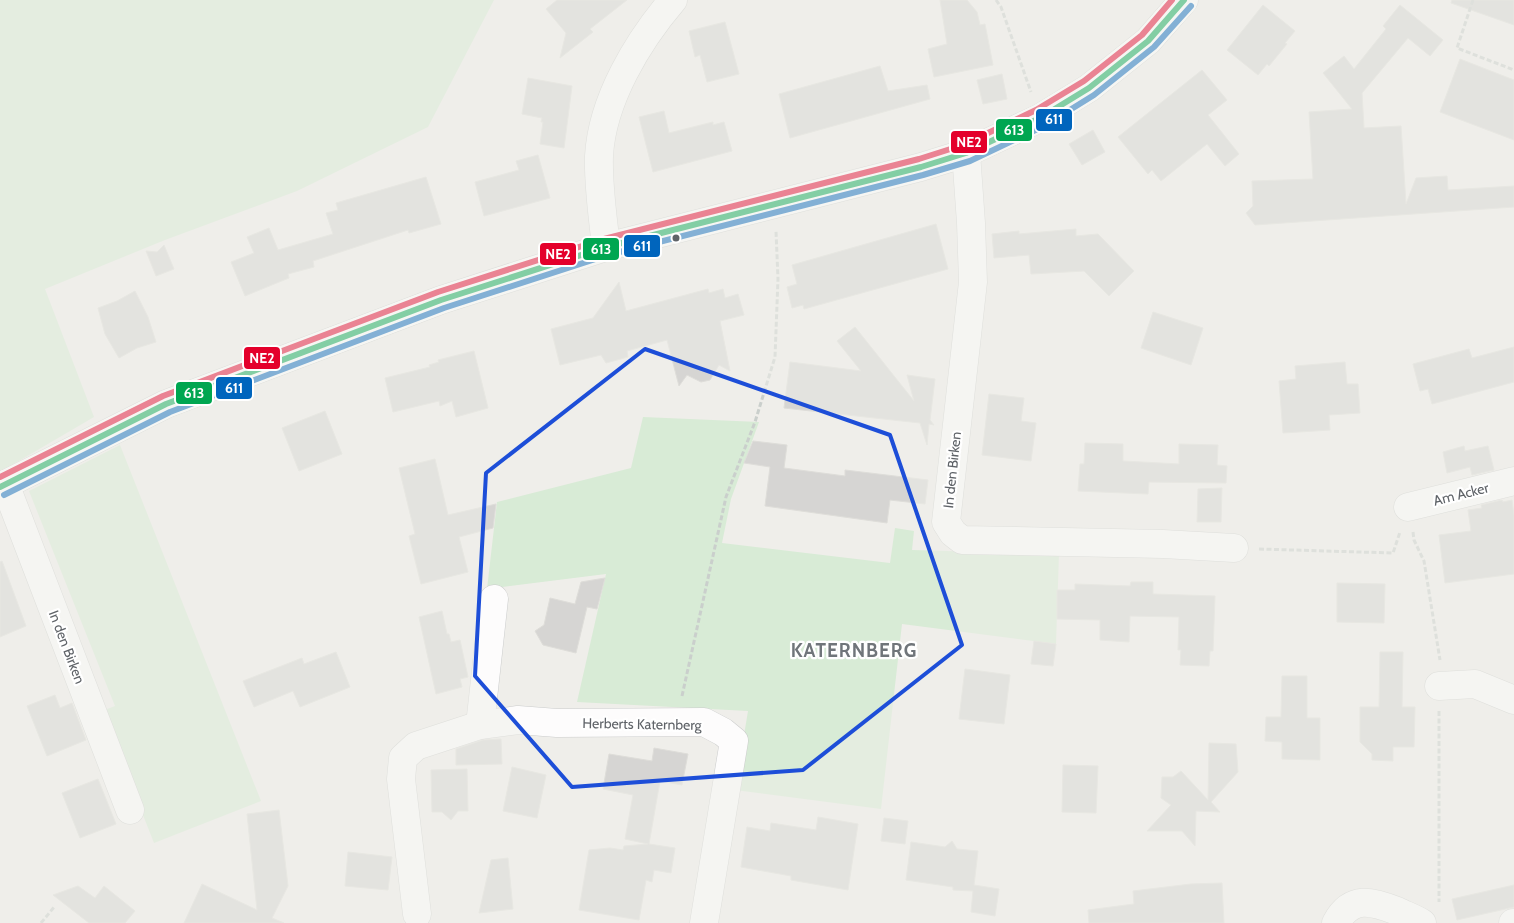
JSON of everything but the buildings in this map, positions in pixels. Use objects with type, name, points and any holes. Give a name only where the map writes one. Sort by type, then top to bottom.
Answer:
[{"type":"street","points":[[606,247],[600,194],[599,154],[606,120],[619,83],[638,47],[673,0]]},
{"type":"street","name":"In den Birken","points":[[130,810],[3,486],[166,404],[441,300],[606,247],[776,205],[921,167],[966,153],[1040,118],[1089,88],[1148,41],[1176,3]]},
{"type":"street","name":"In den Birken","points":[[966,153],[973,282],[946,522],[953,533],[962,540],[1162,544],[1234,548]]},
{"type":"street","name":"Am Acker","points":[[1408,507],[1514,481]]},
{"type":"street","points":[[480,725],[494,599]]},
{"type":"street","points":[[1439,686],[1475,684],[1514,700]]},
{"type":"street","name":"Herberts Katernberg","points":[[417,914],[401,779],[402,758],[416,746],[480,725],[518,720],[557,723],[704,722],[724,732],[734,741],[704,923]]},
{"type":"street","points":[[1336,923],[1346,909],[1363,902],[1431,913]]},
{"type":"path","points":[[996,0],[1002,7],[1040,118]]},
{"type":"path","points":[[1473,0],[1457,48],[1514,70]]},
{"type":"path","points":[[690,699],[682,698],[726,497],[755,422],[774,357],[778,279],[776,205]]},
{"type":"path","points":[[1414,540],[1424,561],[1440,654],[1431,913]]},
{"type":"path","points":[[1234,548],[1393,553]]},
{"type":"path","points":[[41,923],[55,906]]},
{"type":"highlighted area","points":[[645,349],[890,435],[962,645],[803,770],[572,787],[475,676],[486,473]]},
{"type":"green space","points":[[0,0],[494,0],[428,127],[297,191],[165,240],[45,289],[94,417],[0,472]]},
{"type":"green space","points":[[643,417],[759,422],[731,499],[722,543],[890,563],[895,528],[914,531],[912,550],[1059,554],[1056,644],[902,624],[881,809],[735,790],[748,711],[577,702],[606,574],[487,589],[497,502],[631,468]]},
{"type":"green space","points":[[120,445],[261,801],[154,843],[102,711],[115,706],[29,491]]},
{"type":"transit line","name":"NE2","points":[[0,477],[163,396],[438,292],[604,239],[919,159],[963,145],[1036,110],[1084,81],[1142,35],[1172,0]]},
{"type":"transit line","name":"613","points":[[0,487],[166,404],[441,300],[606,247],[921,167],[966,153],[1040,118],[1089,88],[1148,41],[1184,0]]},
{"type":"transit line","name":"611","points":[[4,495],[170,412],[444,308],[608,255],[923,175],[970,161],[1044,126],[1094,95],[1154,47],[1191,6]]},
{"type":"district","name":"KATERNBERG","points":[[854,650]]}]
